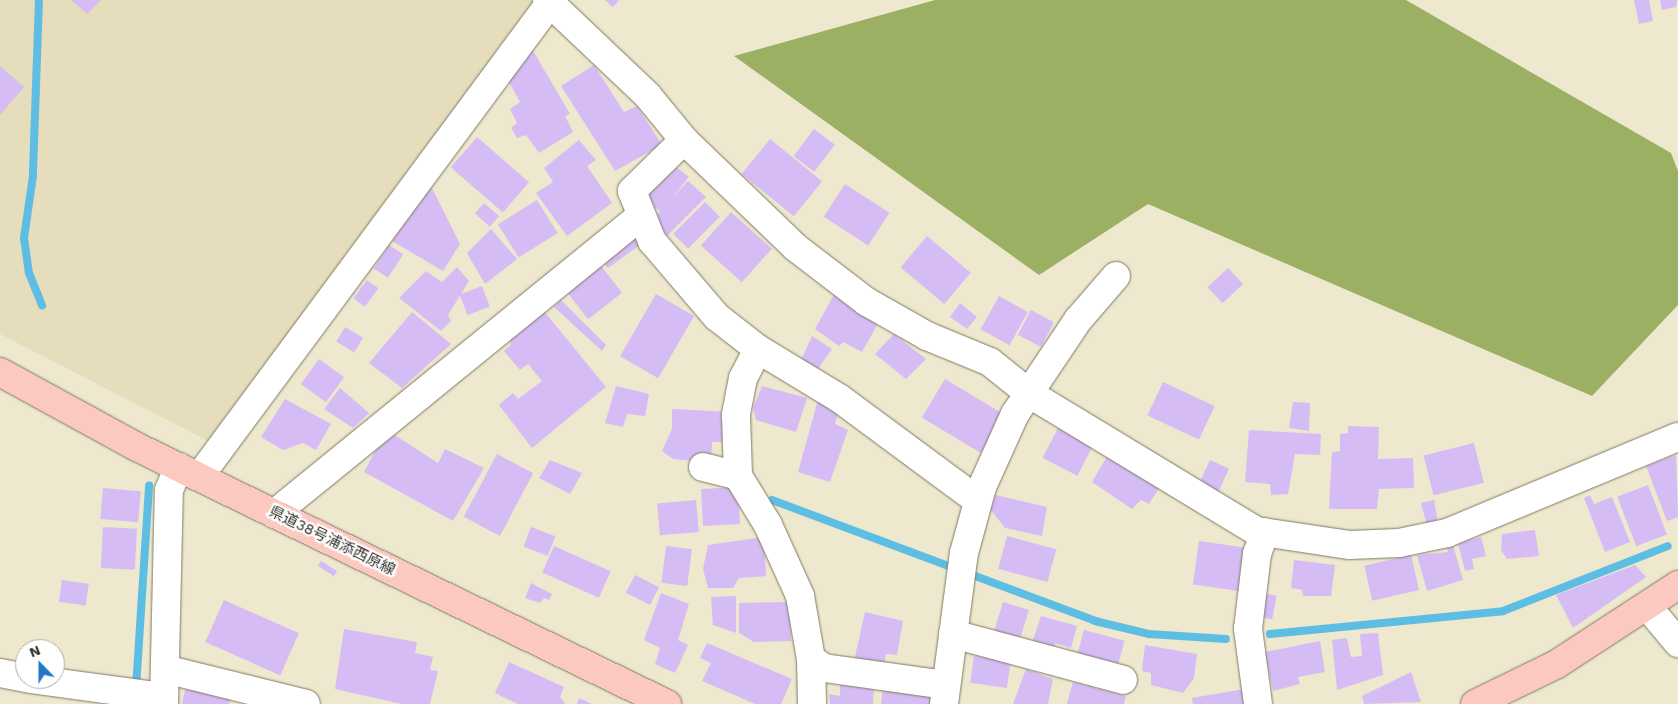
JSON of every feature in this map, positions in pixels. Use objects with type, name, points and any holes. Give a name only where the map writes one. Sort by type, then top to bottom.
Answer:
[{"type":"main road","name":"県道38号浦添西原線","points":[[0,372],[189,472],[667,704]]},
{"type":"main road","points":[[1475,704],[1557,664],[1648,607],[1678,585]]},
{"type":"street","points":[[65,685],[164,701],[170,490],[189,472],[548,1],[648,96],[684,140],[795,247],[867,302],[927,336],[990,362],[1030,394],[1165,472],[1234,519],[1265,532],[1350,545],[1399,543],[1447,533],[1678,437]]},
{"type":"street","points":[[684,140],[632,191],[639,216],[652,241],[717,317],[758,349],[839,398],[977,500]]},
{"type":"street","points":[[274,514],[639,216]]},
{"type":"street","points":[[811,659],[824,668],[945,694],[962,571],[977,500],[1015,414],[1078,320],[1116,276]]},
{"type":"street","points":[[758,349],[743,378],[736,415],[738,476],[768,525],[800,596],[811,659],[812,704]]},
{"type":"street","points":[[703,467],[738,476]]},
{"type":"street","points":[[1258,704],[1248,629],[1256,554],[1265,532]]},
{"type":"street","points":[[1648,607],[1678,643]]},
{"type":"street","points":[[953,634],[1123,680]]},
{"type":"street","points":[[165,669],[306,704]]},
{"type":"street","points":[[0,673],[15,676]]},
{"type":"shaded area","points":[[0,0],[533,0],[539,6],[212,443],[0,334]]},
{"type":"green space","points":[[935,0],[1406,0],[1671,153],[1678,171],[1678,305],[1592,396],[1148,204],[1039,275],[734,56]]},
{"type":"building","points":[[71,0],[101,0],[87,14]]},
{"type":"building","points":[[605,0],[619,0],[613,7]]},
{"type":"building","points":[[1634,0],[1649,0],[1653,21],[1639,24]]},
{"type":"building","points":[[1660,0],[1677,0],[1676,7],[1662,10]]},
{"type":"building","points":[[532,49],[570,114],[565,116],[573,132],[539,153],[526,135],[517,138],[511,128],[517,123],[510,109],[520,102],[506,77]]},
{"type":"building","points":[[594,65],[624,112],[637,106],[662,145],[615,171],[561,86]]},
{"type":"building","points":[[0,66],[24,87],[0,115]]},
{"type":"building","points":[[814,129],[835,145],[814,172],[794,156]]},
{"type":"building","points":[[477,137],[529,182],[503,212],[451,167]]},
{"type":"building","points":[[770,139],[822,181],[794,216],[742,174]]},
{"type":"building","points":[[579,140],[596,160],[587,166],[612,203],[567,236],[536,193],[553,182],[544,168]]},
{"type":"building","points":[[672,164],[689,177],[662,213],[645,200]]},
{"type":"building","points":[[688,181],[706,197],[667,236],[655,217]]},
{"type":"building","points":[[845,184],[889,213],[868,246],[824,217]]},
{"type":"building","points":[[426,188],[432,188],[460,244],[443,271],[392,241]]},
{"type":"building","points":[[537,200],[558,233],[519,257],[498,224]]},
{"type":"building","points":[[705,202],[720,217],[688,249],[673,234]]},
{"type":"building","points":[[484,203],[499,216],[490,227],[475,214]]},
{"type":"building","points":[[731,212],[772,249],[742,282],[701,245]]},
{"type":"building","points":[[491,229],[517,259],[485,284],[467,253]]},
{"type":"building","points":[[632,234],[640,245],[608,268],[601,259]]},
{"type":"building","points":[[927,236],[971,273],[944,304],[901,267]]},
{"type":"building","points":[[389,245],[403,254],[388,278],[374,268]]},
{"type":"building","points":[[598,262],[622,293],[588,319],[564,288]]},
{"type":"building","points":[[457,267],[469,281],[448,315],[451,321],[441,331],[399,298],[426,271],[442,282]]},
{"type":"building","points":[[1228,268],[1243,284],[1223,303],[1208,287]]},
{"type":"building","points":[[367,280],[378,288],[365,307],[353,299]]},
{"type":"building","points":[[482,286],[490,307],[467,315],[460,295]]},
{"type":"building","points":[[835,293],[881,318],[862,352],[843,342],[839,346],[815,329]]},
{"type":"building","points":[[656,294],[694,316],[658,378],[620,356]]},
{"type":"building","points":[[999,296],[1028,312],[1009,345],[981,329]]},
{"type":"building","points":[[561,300],[606,345],[602,351],[554,307]]},
{"type":"building","points":[[960,303],[977,317],[967,329],[950,317]]},
{"type":"building","points":[[1031,310],[1054,322],[1041,347],[1018,335]]},
{"type":"building","points":[[544,311],[606,387],[532,448],[499,405],[513,393],[518,399],[542,381],[528,364],[520,370],[504,351],[511,345],[510,339]]},
{"type":"building","points":[[412,312],[451,344],[402,388],[369,363]]},
{"type":"building","points":[[345,327],[363,338],[354,352],[336,342]]},
{"type":"building","points":[[894,334],[926,359],[906,379],[875,354]]},
{"type":"building","points":[[812,336],[832,349],[818,369],[801,360]]},
{"type":"building","points":[[319,359],[344,377],[326,402],[301,384]]},
{"type":"building","points":[[945,379],[1004,415],[981,453],[922,418]]},
{"type":"building","points":[[1163,382],[1215,406],[1199,440],[1147,416]]},
{"type":"building","points":[[616,386],[649,394],[645,416],[627,414],[623,427],[605,423]]},
{"type":"building","points":[[762,386],[807,398],[796,432],[756,420],[753,408]]},
{"type":"building","points":[[340,388],[369,413],[353,428],[324,409]]},
{"type":"building","points":[[285,399],[331,424],[316,450],[303,443],[283,450],[261,437]]},
{"type":"building","points":[[818,400],[840,406],[835,424],[848,430],[830,482],[798,472]]},
{"type":"building","points":[[1293,402],[1310,403],[1309,431],[1289,428]]},
{"type":"building","points":[[672,409],[730,412],[728,442],[712,442],[711,463],[673,459],[662,451],[672,429]]},
{"type":"building","points":[[1059,426],[1094,444],[1077,476],[1043,458]]},
{"type":"building","points":[[1348,426],[1379,427],[1378,459],[1413,458],[1414,488],[1379,489],[1377,509],[1329,509],[1332,452],[1340,451],[1340,434],[1348,433]]},
{"type":"building","points":[[387,430],[438,463],[445,449],[484,468],[453,521],[364,472]]},
{"type":"building","points":[[1249,430],[1321,434],[1320,455],[1295,454],[1288,494],[1271,495],[1270,484],[1245,482]]},
{"type":"building","points":[[1474,443],[1484,483],[1433,495],[1424,456]]},
{"type":"building","points":[[1109,453],[1161,485],[1149,504],[1141,500],[1132,509],[1092,482]]},
{"type":"building","points":[[497,454],[533,473],[500,536],[464,517]]},
{"type":"building","points":[[1676,455],[1678,517],[1667,521],[1646,466]]},
{"type":"building","points":[[550,460],[582,473],[570,494],[539,478]]},
{"type":"building","points":[[1210,460],[1229,469],[1218,492],[1199,484]]},
{"type":"building","points":[[1648,485],[1667,534],[1636,546],[1617,497]]},
{"type":"building","points":[[738,487],[740,524],[703,526],[701,489]]},
{"type":"building","points":[[103,488],[141,491],[138,522],[100,519]]},
{"type":"building","points":[[996,495],[1047,507],[1042,536],[1005,528],[990,509]]},
{"type":"building","points":[[1590,495],[1594,504],[1612,497],[1630,542],[1605,552],[1584,498]]},
{"type":"building","points":[[696,500],[699,532],[660,535],[657,503]]},
{"type":"building","points":[[1434,500],[1438,524],[1427,526],[1421,503]]},
{"type":"building","points":[[103,527],[137,529],[135,570],[101,568]]},
{"type":"building","points":[[531,527],[555,536],[548,556],[523,547]]},
{"type":"building","points":[[1535,530],[1539,556],[1507,559],[1501,550],[1502,534]]},
{"type":"building","points":[[1007,536],[1056,549],[1047,582],[998,569]]},
{"type":"building","points":[[764,537],[766,576],[739,578],[733,588],[708,588],[703,569],[708,545]]},
{"type":"building","points":[[1481,537],[1486,556],[1472,559],[1474,569],[1465,571],[1458,543]]},
{"type":"building","points":[[1199,541],[1253,549],[1247,592],[1193,585]]},
{"type":"building","points":[[1453,545],[1463,580],[1427,591],[1417,555],[1448,552],[1447,547]]},
{"type":"building","points":[[554,546],[611,571],[599,598],[542,572]]},
{"type":"building","points":[[666,546],[692,549],[687,586],[661,583]]},
{"type":"building","points":[[1411,555],[1419,590],[1372,601],[1364,566]]},
{"type":"building","points":[[1294,560],[1335,565],[1331,596],[1303,596],[1302,590],[1291,588]]},
{"type":"building","points":[[321,561],[337,571],[334,576],[318,566]]},
{"type":"building","points":[[1635,565],[1646,577],[1573,628],[1556,595]]},
{"type":"building","points":[[635,575],[659,587],[650,605],[626,593]]},
{"type":"building","points":[[62,580],[89,584],[86,606],[59,602]]},
{"type":"building","points":[[531,583],[552,594],[549,600],[544,598],[540,603],[525,598]]},
{"type":"building","points":[[661,593],[689,604],[678,640],[688,645],[675,673],[655,664],[660,648],[644,640]]},
{"type":"building","points":[[1262,593],[1277,596],[1272,619],[1257,617]]},
{"type":"building","points":[[736,596],[736,633],[713,625],[711,597]]},
{"type":"building","points":[[224,600],[299,633],[280,675],[205,642]]},
{"type":"building","points":[[790,602],[791,641],[754,642],[739,633],[739,603]]},
{"type":"building","points":[[1003,602],[1029,610],[1018,644],[992,636]]},
{"type":"building","points":[[865,612],[903,621],[897,655],[886,654],[883,668],[854,661]]},
{"type":"building","points":[[1041,616],[1077,626],[1071,648],[1055,643],[1054,650],[1032,643]]},
{"type":"building","points":[[344,629],[417,642],[415,653],[433,657],[430,670],[438,671],[430,704],[402,704],[335,689]]},
{"type":"building","points":[[1084,630],[1125,641],[1118,665],[1078,654]]},
{"type":"building","points":[[1378,633],[1383,675],[1337,690],[1332,640],[1347,638],[1351,657],[1362,656],[1360,634]]},
{"type":"building","points":[[1320,641],[1325,672],[1298,677],[1300,684],[1273,691],[1265,652]]},
{"type":"building","points":[[707,643],[792,679],[781,704],[755,704],[702,681],[711,663],[700,658]]},
{"type":"building","points":[[1145,645],[1197,654],[1194,678],[1183,693],[1151,685],[1151,673],[1142,671]]},
{"type":"building","points":[[974,656],[1011,661],[1007,688],[970,683]]},
{"type":"building","points":[[509,662],[564,687],[560,697],[565,704],[518,704],[495,693]]},
{"type":"building","points":[[1026,669],[1053,679],[1048,704],[1013,704]]},
{"type":"building","points":[[1411,672],[1421,702],[1364,704],[1362,696]]},
{"type":"building","points":[[1073,682],[1126,696],[1124,704],[1067,704]]},
{"type":"building","points":[[840,683],[874,688],[873,704],[830,704],[829,694],[840,696]]},
{"type":"building","points":[[186,685],[231,696],[229,704],[182,704]]},
{"type":"building","points":[[883,687],[936,692],[935,704],[881,704]]},
{"type":"building","points":[[1244,689],[1247,704],[1193,704],[1192,698]]},
{"type":"building","points":[[579,698],[592,704],[577,704]]},
{"type":"waterway","points":[[39,0],[33,176],[24,238],[29,273],[42,305]]},
{"type":"waterway","points":[[136,688],[149,485]]},
{"type":"waterway","points":[[772,500],[1095,621],[1149,634],[1226,639]]},
{"type":"waterway","points":[[1270,634],[1503,611],[1668,546]]}]
